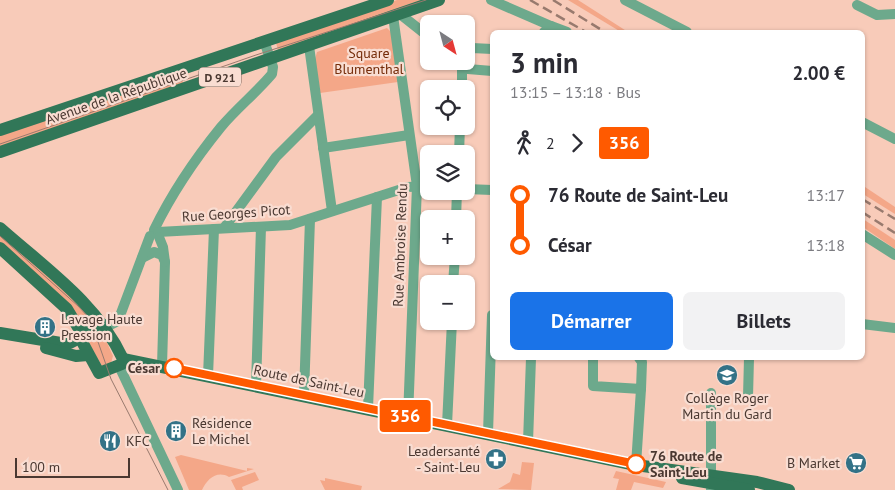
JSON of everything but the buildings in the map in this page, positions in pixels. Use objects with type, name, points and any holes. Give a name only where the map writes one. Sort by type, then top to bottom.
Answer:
[{"type":"main road","name":"Avenue de la République","points":[[0,130],[388,0]]},
{"type":"main road","name":"Avenue de la République","points":[[0,152],[439,0]]},
{"type":"main road","points":[[0,228],[90,307],[105,326],[121,362],[99,374],[88,355],[68,309],[0,248]]},
{"type":"main road","points":[[0,333],[67,344],[90,329],[105,326]]},
{"type":"main road","points":[[28,339],[47,349],[76,356],[88,355]]},
{"type":"main road","name":"Route de Saint-Leu","points":[[121,362],[162,366],[368,408],[636,464],[748,490]]},
{"type":"main road","name":"Route de Saint-Leu","points":[[718,484],[788,490]]},
{"type":"street","points":[[492,0],[548,29]]},
{"type":"street","points":[[625,0],[683,30]]},
{"type":"street","points":[[856,5],[877,15],[895,14]]},
{"type":"street","points":[[396,15],[420,32]]},
{"type":"street","name":"Rue Ambroise Rendu","points":[[396,15],[409,135],[417,186],[408,417]]},
{"type":"street","points":[[105,326],[118,322],[142,258],[198,156],[237,109],[272,74],[273,69],[264,41]]},
{"type":"street","points":[[309,46],[332,210]]},
{"type":"street","points":[[475,48],[490,49]]},
{"type":"street","points":[[469,70],[490,71]]},
{"type":"street","points":[[208,376],[219,229],[276,157],[318,115]]},
{"type":"street","points":[[865,124],[895,139]]},
{"type":"street","points":[[323,148],[409,135]]},
{"type":"street","name":"Rue Georges Picot","points":[[155,234],[290,225],[332,210],[417,186]]},
{"type":"street","points":[[475,189],[490,190]]},
{"type":"street","points":[[368,408],[377,197]]},
{"type":"street","points":[[304,396],[310,219]]},
{"type":"street","points":[[256,386],[261,227]]},
{"type":"street","points":[[155,234],[163,246],[165,262],[162,366]]},
{"type":"street","points":[[865,236],[895,256]]},
{"type":"street","points":[[142,258],[154,252],[162,255],[165,262]]},
{"type":"street","points":[[865,324],[895,328]]},
{"type":"street","points":[[447,425],[452,330]]},
{"type":"street","points":[[488,433],[490,360]]},
{"type":"street","points":[[528,442],[531,360]]},
{"type":"street","points":[[593,360],[593,386],[641,389]]},
{"type":"street","points":[[636,464],[641,389],[640,360]]},
{"type":"street","points":[[748,397],[749,360]]},
{"type":"street","points":[[121,362],[177,490]]},
{"type":"street","points":[[711,393],[718,484]]},
{"type":"green space","points":[[397,0],[431,0],[278,50],[276,43]]},
{"type":"green space","points":[[568,0],[578,0],[625,30],[618,30]]},
{"type":"green space","name":"Square Blumenthal","points":[[387,28],[391,32],[398,82],[320,93],[315,59],[317,52]]},
{"type":"green space","points":[[179,72],[184,85],[0,147],[0,133]]},
{"type":"green space","points":[[865,187],[895,207],[895,214],[865,195]]},
{"type":"green space","points":[[865,220],[895,240],[895,249],[865,228]]},
{"type":"green space","points":[[0,233],[93,315],[80,321],[0,243]]},
{"type":"green space","points":[[99,332],[104,336],[113,356],[111,363],[102,366],[87,340],[88,336]]},
{"type":"green space","points":[[181,455],[247,471],[247,468],[254,469],[229,477],[217,475],[207,482],[202,490],[189,490],[175,457]]},
{"type":"green space","points":[[522,462],[534,463],[531,490],[498,489],[510,482],[513,473],[520,475]]},
{"type":"green space","points":[[616,471],[666,482],[663,488],[634,482],[631,490],[616,490],[619,479],[613,478]]},
{"type":"green space","points":[[255,472],[259,480],[242,487],[243,490],[236,490],[231,480]]},
{"type":"green space","points":[[325,478],[362,486],[361,490],[325,490],[320,480],[325,481]]},
{"type":"tram line","points":[[0,144],[256,55],[426,0]]},
{"type":"tram line","points":[[0,236],[90,319],[111,379],[168,490]]},
{"type":"railway","points":[[530,0],[582,30]]},
{"type":"railway","points":[[553,0],[602,30]]},
{"type":"railway","points":[[865,201],[895,219]]},
{"type":"railway","points":[[865,214],[895,233]]},
{"type":"bus line","name":"356","points":[[174,368],[636,464]]},
{"type":"place","name":"Lavage Haute Pression","points":[[45,327]]},
{"type":"place","name":"César","points":[[174,368]]},
{"type":"place","name":"Collège Roger Martin du Gard","points":[[727,375]]},
{"type":"place","name":"Résidence Le Michel","points":[[176,431]]},
{"type":"place","name":"KFC","points":[[110,441]]},
{"type":"place","name":"Leadersanté - Saint-Leu","points":[[496,459]]},
{"type":"place","name":"B Market","points":[[856,463]]},
{"type":"place","name":"76 Route de Saint-Leu","points":[[636,464]]}]
